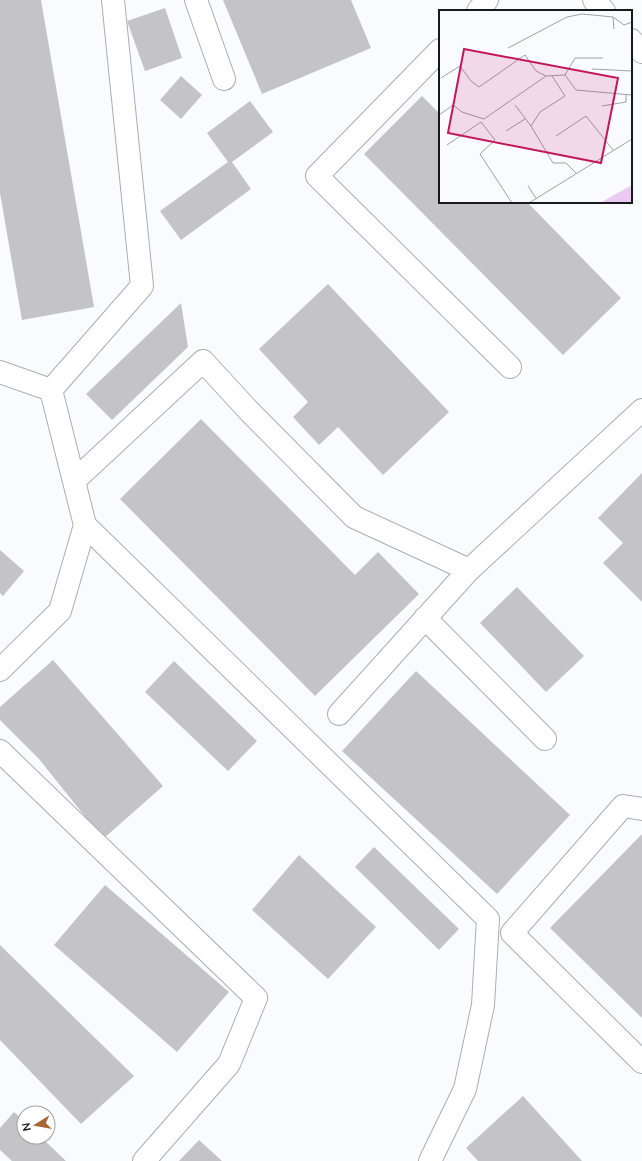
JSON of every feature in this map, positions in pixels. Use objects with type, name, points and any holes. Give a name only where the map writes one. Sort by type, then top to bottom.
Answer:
[{"type":"main road","points":[[51,390],[142,286],[113,0]]},
{"type":"main road","points":[[196,0],[224,78]]},
{"type":"main road","points":[[479,10],[487,0]]},
{"type":"main road","points":[[594,0],[603,10]]},
{"type":"main road","points":[[632,41],[642,52]]},
{"type":"main road","points":[[439,51],[317,176],[510,368]]},
{"type":"main road","points":[[74,480],[203,361],[249,411],[354,517],[469,570]]},
{"type":"main road","points":[[0,372],[51,390]]},
{"type":"main road","points":[[51,390],[86,525],[488,919],[483,1005],[465,1089],[430,1161]]},
{"type":"main road","points":[[339,714],[469,570],[642,410]]},
{"type":"main road","points":[[0,670],[60,611],[86,525]]},
{"type":"main road","points":[[425,618],[545,739]]},
{"type":"main road","points":[[0,751],[256,998],[229,1064],[144,1161]]},
{"type":"main road","points":[[642,809],[623,806],[512,934],[642,1062]]},
{"type":"building","points":[[0,0],[41,0],[94,307],[22,320],[0,193]]},
{"type":"building","points":[[223,0],[351,0],[371,48],[262,94]]},
{"type":"building","points":[[165,8],[182,58],[145,71],[127,21]]},
{"type":"building","points":[[181,76],[202,95],[181,119],[160,100]]},
{"type":"building","points":[[422,96],[439,113],[439,203],[528,203],[621,298],[563,355],[364,154]]},
{"type":"building","points":[[250,101],[273,132],[232,162],[251,189],[181,240],[160,211],[228,162],[207,133]]},
{"type":"building","points":[[328,284],[449,412],[383,475],[338,427],[319,445],[293,417],[308,402],[259,349]]},
{"type":"building","points":[[181,303],[188,347],[112,420],[86,394]]},
{"type":"building","points":[[201,419],[355,575],[378,552],[419,594],[315,696],[120,499]]},
{"type":"building","points":[[642,473],[642,602],[603,563],[623,543],[598,518]]},
{"type":"building","points":[[0,550],[24,571],[3,596],[0,593]]},
{"type":"building","points":[[517,587],[584,656],[546,692],[480,623]]},
{"type":"building","points":[[53,660],[163,786],[103,839],[39,759],[0,720],[0,707]]},
{"type":"building","points":[[174,661],[257,741],[228,771],[145,692]]},
{"type":"building","points":[[416,671],[570,815],[497,894],[342,751]]},
{"type":"building","points":[[642,834],[642,1018],[550,928]]},
{"type":"building","points":[[374,847],[459,929],[439,950],[355,867]]},
{"type":"building","points":[[299,855],[376,927],[328,979],[252,910]]},
{"type":"building","points":[[105,885],[229,992],[177,1052],[54,945]]},
{"type":"building","points":[[0,945],[134,1076],[81,1124],[0,1040]]},
{"type":"building","points":[[523,1096],[582,1161],[478,1161],[466,1148]]},
{"type":"building","points":[[14,1112],[16,1114],[16,1145],[49,1145],[66,1161],[12,1161],[0,1150],[0,1128]]},
{"type":"building","points":[[199,1140],[222,1161],[179,1161]]}]
